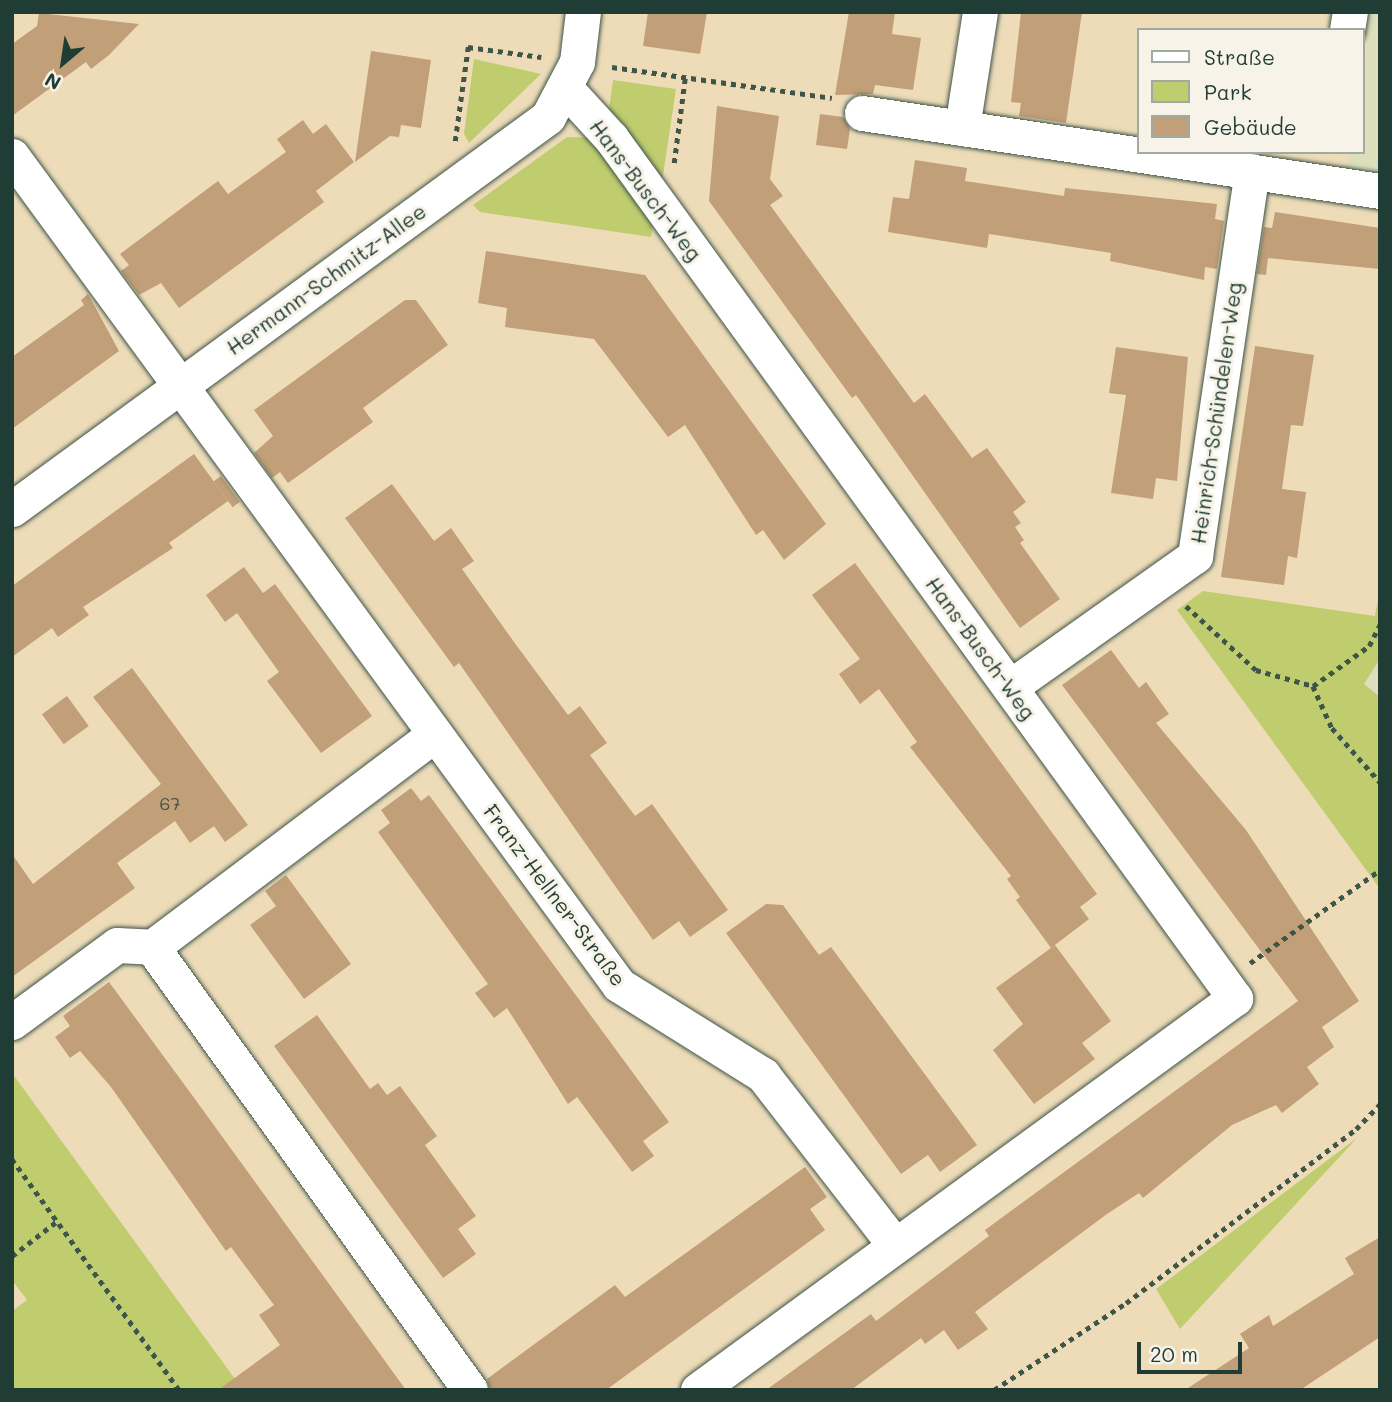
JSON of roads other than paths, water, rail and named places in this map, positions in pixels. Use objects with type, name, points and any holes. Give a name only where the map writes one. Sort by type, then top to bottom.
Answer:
[{"type":"street","name":"Hermann-Schmitz-Allee","points":[[12,509],[548,117],[572,76],[583,12]]},
{"type":"street","points":[[962,128],[980,12]]},
{"type":"street","name":"Hans-Busch-Weg","points":[[572,76],[654,197],[1235,998],[895,1245]]},
{"type":"street","points":[[862,113],[1136,154]]},
{"type":"street","points":[[1137,154],[1252,171],[1328,167],[1380,191]]},
{"type":"street","name":"Franz-Hellner-Straße","points":[[12,156],[619,985],[763,1075],[895,1245]]},
{"type":"street","name":"Heinrich-Schündelen-Weg","points":[[1010,687],[1195,556],[1252,171]]},
{"type":"street","points":[[12,1022],[117,945],[152,947],[435,734]]},
{"type":"street","points":[[152,947],[470,1390]]},
{"type":"street","points":[[698,1390],[895,1245]]}]
